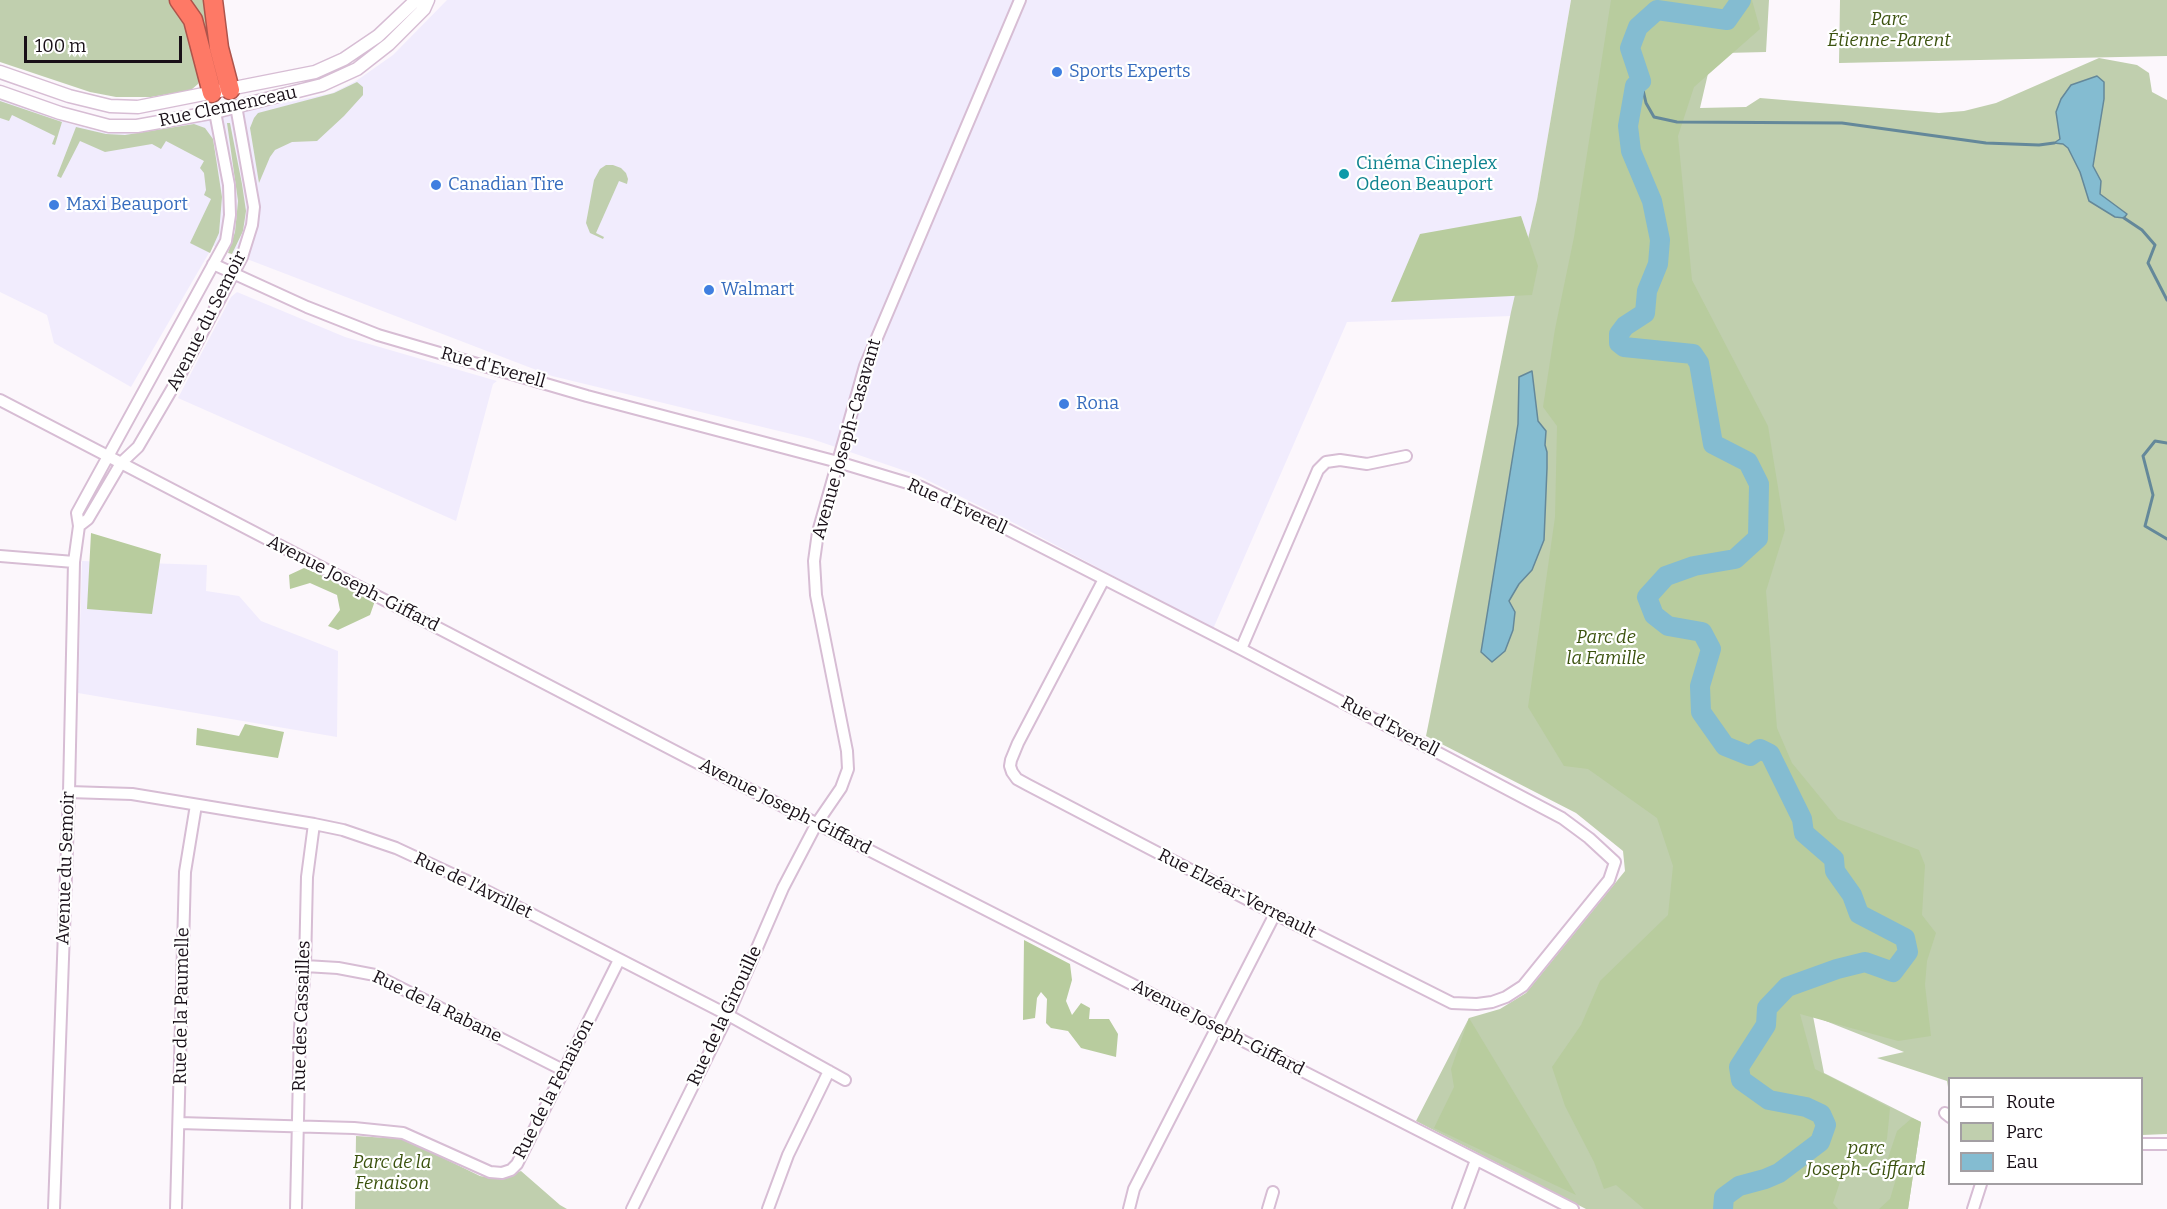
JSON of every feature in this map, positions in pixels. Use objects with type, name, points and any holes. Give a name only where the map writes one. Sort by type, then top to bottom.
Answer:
[{"type":"highway","points":[[179,0],[193,20],[212,93]]},
{"type":"highway","points":[[213,0],[219,48],[233,98]]},
{"type":"street","name":"Rue Clemenceau","points":[[0,92],[60,113],[109,126],[137,126],[215,112],[233,98],[315,72],[344,59],[378,36],[414,2],[422,0]]},
{"type":"street","name":"Rue Clemenceau","points":[[0,72],[69,96],[110,106],[138,107],[212,93],[233,98],[283,96],[322,86],[357,69],[389,44],[424,9],[428,0]]},
{"type":"street","name":"Avenue Joseph-Casavant","points":[[817,823],[841,789],[848,769],[847,752],[816,595],[814,561],[818,532],[866,366],[879,330],[1020,0]]},
{"type":"street","name":"Avenue du Semoir","points":[[54,1209],[69,792],[74,562],[79,526],[77,513],[226,241],[230,215],[229,185],[212,93]]},
{"type":"street","name":"Avenue du Semoir","points":[[79,526],[88,519],[121,463],[138,447],[179,377],[242,257],[252,225],[254,207],[233,98]]},
{"type":"street","name":"Rue d'Everell","points":[[213,264],[378,335],[587,396],[838,462],[921,487],[1241,649],[1562,818],[1589,838],[1615,862]]},
{"type":"street","name":"Avenue Joseph-Giffard","points":[[0,400],[817,823],[1573,1209]]},
{"type":"street","points":[[1241,649],[1318,470],[1326,462],[1340,460],[1367,464],[1406,456]]},
{"type":"street","points":[[0,556],[74,562]]},
{"type":"street","name":"Rue Elzéar-Verreault","points":[[1104,579],[1018,742],[1010,766],[1017,779],[1275,914],[1452,1003],[1477,1004],[1506,997],[1523,986],[1609,880],[1615,862]]},
{"type":"street","name":"Rue de l'Avrillet","points":[[69,792],[132,794],[314,824],[343,830],[396,848],[431,863],[728,1015],[845,1080]]},
{"type":"street","name":"Rue de la Paumelle","points":[[176,1209],[185,872],[196,805]]},
{"type":"street","name":"Rue de la Girouille","points":[[632,1209],[728,1015],[783,888],[817,823]]},
{"type":"street","name":"Rue des Cassailles","points":[[296,1209],[300,1028],[305,966],[307,877],[314,824]]},
{"type":"street","points":[[1129,1209],[1134,1189],[1275,914]]},
{"type":"street","name":"Rue de la Fenaison","points":[[179,1123],[354,1128],[403,1133],[490,1172],[502,1173],[511,1170],[517,1164],[619,960]]},
{"type":"street","name":"Rue de la Rabane","points":[[305,966],[356,970],[375,975],[563,1070]]},
{"type":"street","points":[[768,1209],[788,1155],[829,1071]]},
{"type":"street","points":[[2143,1144],[2167,1144]]},
{"type":"street","points":[[1458,1209],[1476,1160]]},
{"type":"street","points":[[1973,1209],[1981,1185]]},
{"type":"street","points":[[1268,1209],[1274,1192]]},
{"type":"shaded area","points":[[447,0],[1571,0],[1537,200],[1511,316],[1347,322],[1213,629],[1016,524],[917,475],[812,439],[552,376],[213,246],[131,387],[54,343],[47,315],[0,292],[0,99],[71,124],[102,132],[124,132],[332,93],[356,81],[393,55]]},
{"type":"shaded area","points":[[237,292],[345,337],[497,381],[493,384],[456,521],[178,398],[231,297]]},
{"type":"shaded area","points":[[82,561],[207,565],[206,591],[239,596],[261,621],[338,651],[337,737],[78,693]]},
{"type":"green space","points":[[0,0],[171,0],[188,22],[200,77],[198,84],[191,90],[151,97],[116,97],[90,92],[0,62]]},
{"type":"green space","points":[[188,0],[206,0],[217,60],[213,60]]},
{"type":"green space","name":"parc Joseph-Giffard","points":[[1571,0],[1769,0],[1766,52],[1725,53],[1710,65],[1700,108],[1746,107],[1760,98],[1939,113],[1964,111],[1996,103],[2099,58],[2137,65],[2149,73],[2152,92],[2167,100],[2167,1134],[2143,1135],[2143,1077],[1948,1077],[1948,1087],[1947,1081],[1877,1058],[1904,1052],[1813,1016],[1824,1073],[1921,1122],[1908,1209],[1586,1209],[1416,1121],[1469,1018],[1500,1009],[1526,993],[1625,871],[1623,851],[1576,813],[1426,736],[1511,312],[1537,200]]},
{"type":"green space","name":"Parc de la Famille","points":[[1611,0],[1752,0],[1760,29],[1694,87],[1678,136],[1692,280],[1768,426],[1785,530],[1766,591],[1777,728],[1792,763],[1838,819],[1919,850],[1925,865],[1922,915],[1936,933],[1927,961],[1925,985],[1931,1036],[1898,1041],[1800,1014],[1815,1069],[1890,1108],[1887,1139],[1876,1159],[1862,1171],[1840,1182],[1833,1203],[1838,1209],[1644,1209],[1616,1185],[1604,1189],[1594,1162],[1565,1106],[1552,1067],[1581,1025],[1600,981],[1668,915],[1673,866],[1657,818],[1588,769],[1564,766],[1528,707],[1555,517],[1557,426],[1543,407],[1555,329],[1574,237]]},
{"type":"green space","name":"Parc Étienne-Parent","points":[[1840,0],[2167,0],[2167,56],[1839,63]]},
{"type":"green space","points":[[357,82],[363,87],[363,95],[344,116],[317,141],[292,142],[275,150],[259,183],[250,128],[258,113],[334,93]]},
{"type":"green space","points":[[0,101],[62,122],[55,145],[52,144],[55,136],[12,115],[9,121],[0,118]]},
{"type":"green space","points":[[227,123],[230,123],[246,211],[243,231],[232,254],[228,253],[235,232],[238,201]]},
{"type":"green space","points":[[194,124],[205,128],[213,139],[222,197],[219,233],[210,253],[190,243],[211,199],[204,195],[206,190],[204,173],[200,168],[204,161],[166,141],[161,149],[152,144],[105,152],[80,141],[61,178],[57,176],[76,127],[106,134],[125,135]]},
{"type":"green space","points":[[606,165],[621,168],[628,179],[627,184],[619,181],[596,233],[604,237],[603,239],[590,233],[586,223],[594,180],[600,169]]},
{"type":"green space","points":[[1521,216],[1538,266],[1532,295],[1391,302],[1420,234]]},
{"type":"green space","points":[[91,533],[161,554],[152,614],[87,609]]},
{"type":"green space","points":[[304,568],[376,598],[370,615],[338,630],[328,626],[340,610],[337,595],[310,583],[290,589],[289,575]]},
{"type":"green space","points":[[245,724],[284,732],[278,758],[196,745],[197,728],[239,736]]},
{"type":"green space","points":[[1024,940],[1070,964],[1072,980],[1066,1001],[1072,1015],[1081,1003],[1090,1008],[1089,1019],[1109,1019],[1118,1034],[1116,1057],[1081,1048],[1068,1031],[1051,1028],[1046,1023],[1047,999],[1041,992],[1037,998],[1035,1018],[1023,1020]]},
{"type":"green space","points":[[1469,1018],[1576,1195],[1434,1128],[1454,1087],[1451,1069]]},
{"type":"green space","points":[[1912,1118],[1921,1122],[1908,1209],[1879,1209],[1890,1199],[1898,1172],[1888,1158],[1897,1131]]},
{"type":"green space","name":"Parc de la Fenaison","points":[[356,1136],[404,1139],[480,1176],[500,1178],[521,1171],[567,1209],[355,1209]]},
{"type":"water","points":[[2097,76],[2104,82],[2104,99],[2093,166],[2101,181],[2100,194],[2127,214],[2124,218],[2115,217],[2089,201],[2080,172],[2068,148],[2063,144],[2054,143],[2060,139],[2056,112],[2061,99],[2071,85]]},
{"type":"water","points":[[1532,371],[1538,421],[1546,431],[1544,540],[1532,570],[1519,584],[1509,601],[1515,612],[1513,630],[1505,651],[1492,662],[1481,652],[1518,424],[1519,377]]},
{"type":"waterway","points":[[1723,1209],[1724,1197],[1739,1186],[1779,1173],[1820,1142],[1826,1125],[1821,1114],[1806,1107],[1769,1100],[1741,1080],[1739,1067],[1766,1025],[1767,1008],[1787,987],[1837,969],[1865,962],[1893,972],[1908,952],[1905,938],[1859,914],[1852,895],[1835,871],[1834,859],[1804,833],[1802,819],[1770,754],[1760,749],[1750,756],[1725,746],[1701,712],[1700,686],[1711,649],[1702,632],[1668,626],[1654,615],[1647,597],[1666,576],[1694,566],[1735,559],[1758,538],[1759,484],[1748,462],[1713,444],[1699,363],[1693,354],[1624,347],[1619,343],[1619,334],[1625,326],[1645,313],[1647,291],[1658,264],[1660,240],[1652,201],[1631,151],[1628,126],[1635,86],[1641,81],[1630,48],[1638,27],[1657,10],[1727,20],[1741,0]]},
{"type":"waterway","points":[[1641,81],[1646,103],[1654,117],[1677,122],[1842,123],[1986,143],[2039,145],[2054,143]]},
{"type":"waterway","points":[[2124,218],[2142,230],[2155,245],[2148,263],[2167,300]]},
{"type":"waterway","points":[[2167,443],[2155,441],[2143,456],[2153,495],[2145,526],[2167,539]]},
{"type":"place","name":"Sports Experts","points":[[1057,72]]},
{"type":"place","name":"Cinéma Cineplex Odeon Beauport","points":[[1344,174]]},
{"type":"place","name":"Canadian Tire","points":[[436,185]]},
{"type":"place","name":"Maxi Beauport","points":[[54,205]]},
{"type":"place","name":"Walmart","points":[[709,290]]},
{"type":"place","name":"Rona","points":[[1064,404]]}]
